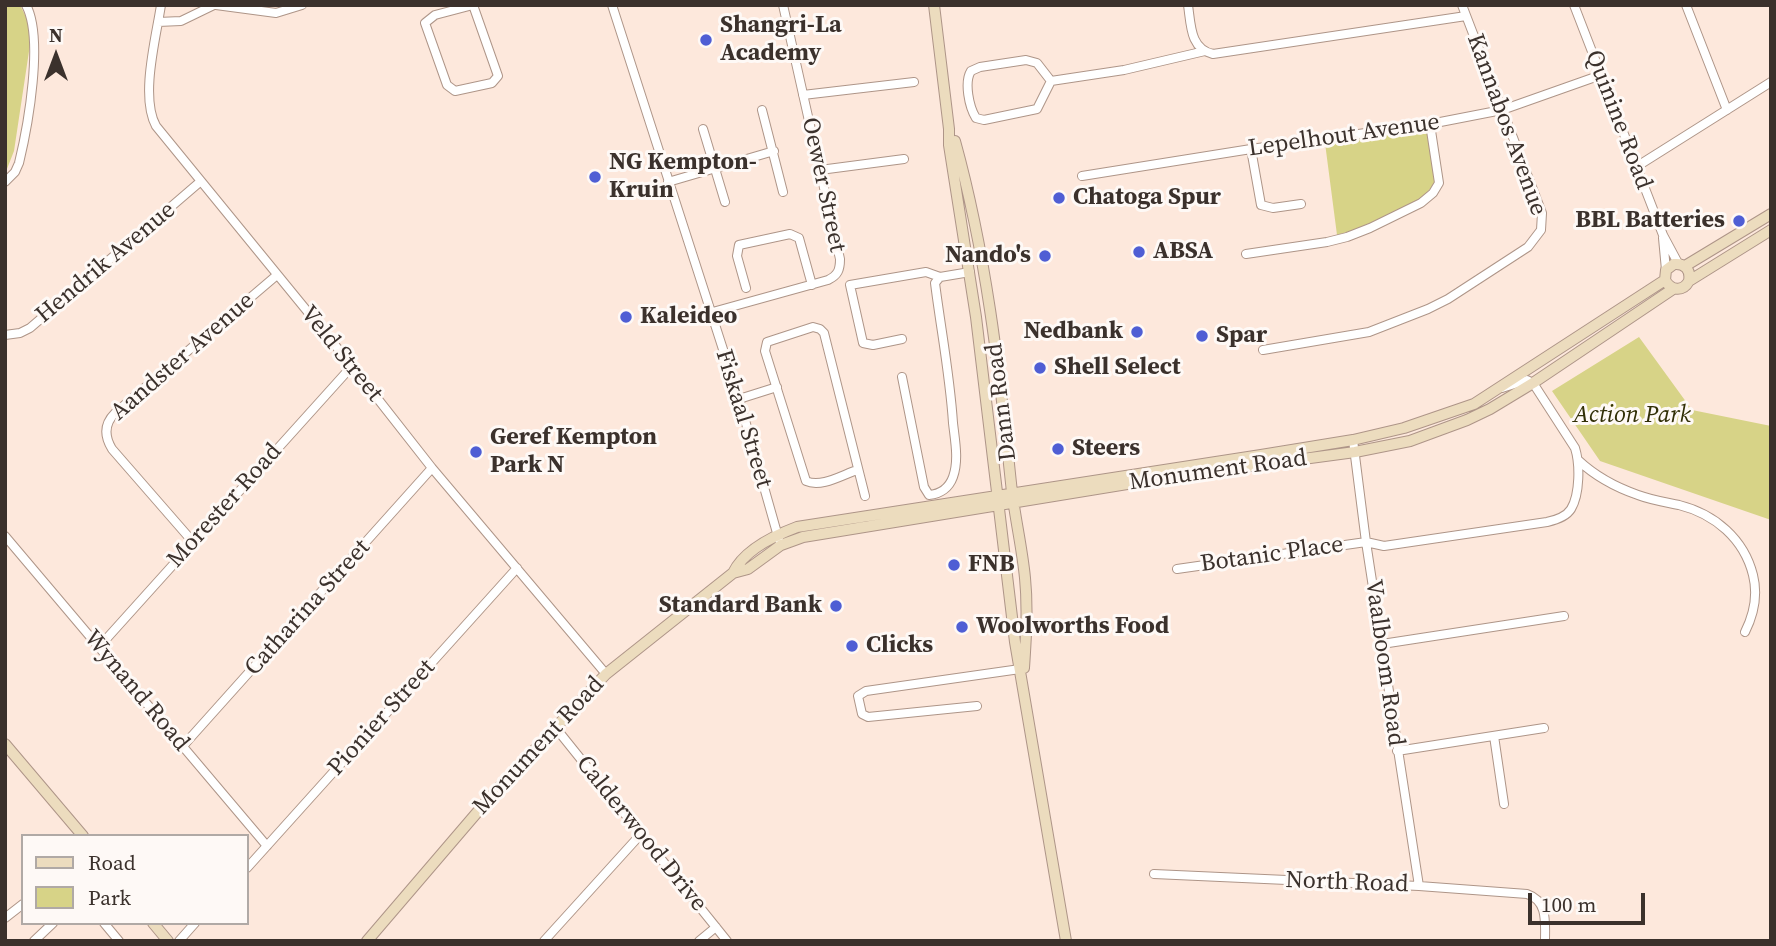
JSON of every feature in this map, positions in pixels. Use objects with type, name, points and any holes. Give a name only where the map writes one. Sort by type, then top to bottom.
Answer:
[{"type":"main road","name":"Dann Road","points":[[934,5],[950,152],[970,272],[1022,674],[1066,941]]},
{"type":"main road","name":"Dann Road","points":[[949,129],[972,205],[1000,375],[1027,601],[1022,674]]},
{"type":"main road","points":[[1771,214],[1681,265],[1671,265],[1665,275],[1673,289],[1684,288],[1689,281],[1771,230]]},
{"type":"main road","points":[[1681,265],[1689,270],[1689,281]]},
{"type":"main road","name":"Monument Road","points":[[1013,497],[1353,440],[1397,430],[1465,407],[1496,390],[1665,275]]},
{"type":"main road","name":"Monument Road","points":[[369,940],[492,795],[606,674],[733,573],[739,560],[783,538],[829,522],[1355,452],[1431,434],[1480,415],[1533,383],[1673,289]]},
{"type":"main road","points":[[1397,430],[1401,436],[1431,434]]},
{"type":"main road","points":[[5,744],[81,834]]},
{"type":"main road","points":[[155,925],[168,941]]},
{"type":"street","points":[[5,182],[15,172],[19,163],[31,94],[35,28],[26,5]]},
{"type":"street","name":"Veld Street","points":[[161,5],[148,94],[156,126],[432,468],[606,674]]},
{"type":"street","points":[[158,22],[181,21],[215,5],[276,13],[302,5]]},
{"type":"street","points":[[473,5],[498,76],[492,83],[455,91],[447,85],[425,23],[435,15],[473,5]]},
{"type":"street","name":"Fiskaal Street","points":[[612,5],[709,313],[739,399],[771,513],[783,538]]},
{"type":"street","name":"Oewer Street","points":[[709,313],[828,280],[836,276],[840,268],[783,5]]},
{"type":"street","points":[[1188,5],[1192,36],[1198,46],[1205,51],[1219,54],[1466,16]]},
{"type":"street","name":"Kannabos Avenue","points":[[1263,350],[1346,337],[1406,319],[1448,299],[1533,242],[1543,225],[1542,213],[1462,5]]},
{"type":"street","name":"Quinine Road","points":[[1574,5],[1663,235],[1681,265]]},
{"type":"street","points":[[1686,5],[1727,110]]},
{"type":"street","points":[[1051,81],[1124,70],[1205,51]]},
{"type":"street","points":[[1031,61],[1039,65],[1051,81],[1041,105],[1033,111],[984,120],[974,115],[967,76],[975,68],[1031,61]]},
{"type":"street","name":"Lepelhout Avenue","points":[[1082,176],[1430,124],[1502,110],[1601,75]]},
{"type":"street","points":[[803,95],[914,82]]},
{"type":"street","points":[[1636,167],[1771,82]]},
{"type":"street","points":[[762,110],[783,192]]},
{"type":"street","points":[[1246,254],[1347,237],[1421,203],[1433,193],[1439,183],[1430,124]]},
{"type":"street","points":[[703,130],[725,202]]},
{"type":"street","points":[[1251,149],[1261,205],[1273,208],[1301,204]]},
{"type":"street","points":[[668,183],[774,150]]},
{"type":"street","points":[[820,170],[904,159]]},
{"type":"street","name":"Hendrik Avenue","points":[[5,335],[20,333],[30,328],[201,180]]},
{"type":"street","points":[[746,288],[737,256],[739,245],[790,234],[799,238],[812,285]]},
{"type":"street","name":"Quinine Road","points":[[1663,235],[1665,275]]},
{"type":"street","points":[[902,340],[873,345],[863,343],[850,285],[926,272],[940,277],[970,272]]},
{"type":"street","name":"Aandster Avenue","points":[[193,542],[112,449],[107,439],[107,423],[115,413],[278,275]]},
{"type":"street","points":[[902,377],[924,487],[927,494],[934,495],[950,483],[956,454],[951,389],[935,283],[940,277]]},
{"type":"street","points":[[857,470],[821,483],[812,484],[806,481],[765,351],[766,343],[810,328],[820,329],[824,333],[865,496]]},
{"type":"street","name":"Morester Road","points":[[99,647],[352,366]]},
{"type":"street","points":[[1496,390],[1527,380],[1533,383],[1573,444],[1578,460],[1593,473],[1620,488],[1652,500],[1692,509],[1731,533],[1745,553],[1755,582],[1754,607],[1745,632]]},
{"type":"street","points":[[739,399],[776,387]]},
{"type":"street","name":"Vaalboom Road","points":[[1353,440],[1419,886]]},
{"type":"street","name":"Botanic Place","points":[[1177,569],[1366,542],[1384,546],[1555,520],[1567,513],[1574,502],[1578,460]]},
{"type":"street","name":"Catharina Street","points":[[183,746],[432,468]]},
{"type":"street","name":"Wynand Road","points":[[5,536],[267,846]]},
{"type":"street","name":"Pionier Street","points":[[248,867],[516,568]]},
{"type":"street","points":[[1382,644],[1564,616]]},
{"type":"street","points":[[977,706],[867,717],[862,714],[858,696],[860,692],[866,691],[1022,674]]},
{"type":"street","name":"Calderwood Drive","points":[[555,727],[727,941]]},
{"type":"street","points":[[1397,751],[1544,728]]},
{"type":"street","points":[[1494,737],[1504,804]]},
{"type":"street","points":[[544,941],[641,834]]},
{"type":"street","name":"North Road","points":[[1154,874],[1419,886],[1527,894],[1539,900],[1544,913],[1545,941]]},
{"type":"street","points":[[5,918],[21,906]]},
{"type":"street","points":[[34,941],[51,925]]},
{"type":"street","points":[[106,925],[119,941]]},
{"type":"street","points":[[179,941],[193,925]]},
{"type":"street","points":[[699,941],[716,927]]},
{"type":"green space","points":[[5,5],[20,5],[28,21],[31,38],[14,151],[5,174]]},
{"type":"green space","points":[[1425,129],[1429,138],[1435,180],[1430,190],[1392,215],[1337,235],[1325,143]]},
{"type":"green space","name":"Action Park","points":[[1639,337],[1692,410],[1771,426],[1771,520],[1600,461],[1552,391]]},
{"type":"place","name":"Shangri-La Academy","points":[[706,40]]},
{"type":"place","name":"NG Kempton- Kruin","points":[[595,177]]},
{"type":"place","name":"Chatoga Spur","points":[[1059,198]]},
{"type":"place","name":"BBL Batteries","points":[[1739,221]]},
{"type":"place","name":"ABSA","points":[[1139,252]]},
{"type":"place","name":"Nando's","points":[[1045,256]]},
{"type":"place","name":"Kaleideo","points":[[626,317]]},
{"type":"place","name":"Nedbank","points":[[1137,332]]},
{"type":"place","name":"Spar","points":[[1202,336]]},
{"type":"place","name":"Shell Select","points":[[1040,368]]},
{"type":"place","name":"Steers","points":[[1058,449]]},
{"type":"place","name":"Geref Kempton Park N","points":[[476,452]]},
{"type":"place","name":"FNB","points":[[954,565]]},
{"type":"place","name":"Standard Bank","points":[[836,606]]},
{"type":"place","name":"Woolworths Food","points":[[962,627]]},
{"type":"place","name":"Clicks","points":[[852,646]]}]
